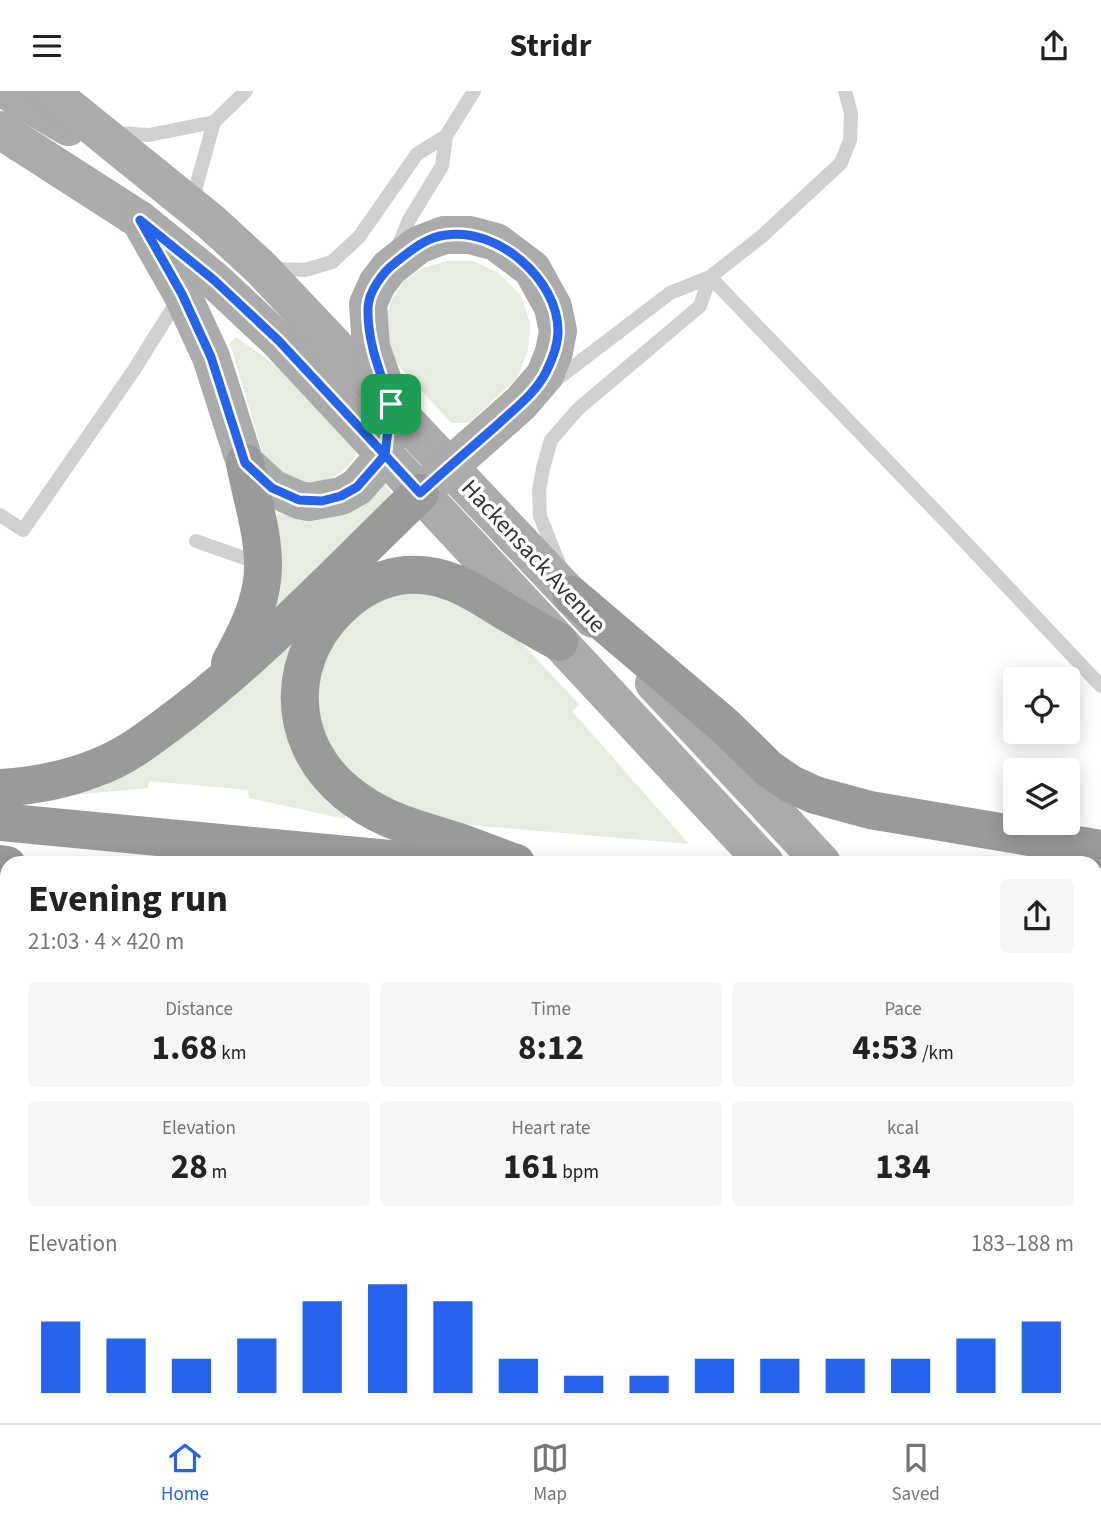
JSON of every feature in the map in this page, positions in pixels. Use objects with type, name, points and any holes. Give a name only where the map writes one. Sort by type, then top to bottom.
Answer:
[{"type":"highway","points":[[219,685],[254,615],[262,586],[260,542],[245,463]]},
{"type":"highway","points":[[0,788],[46,783],[100,767],[133,749],[219,685],[420,493]]},
{"type":"highway","points":[[495,856],[395,823],[345,792],[315,757],[306,738],[301,717],[301,678],[307,652],[320,629],[336,610],[376,583],[406,575],[432,576],[455,583],[482,595],[559,642]]},
{"type":"highway","points":[[570,595],[725,726],[769,769],[791,784],[815,795],[870,810],[1101,849]]},
{"type":"highway","points":[[0,823],[356,856]]},
{"type":"main road","points":[[7,91],[152,176]]},
{"type":"main road","name":"Hackensack Avenue","points":[[49,91],[196,210],[261,268],[816,856]]},
{"type":"main road","name":"Hackensack Avenue","points":[[0,129],[140,220],[214,280],[260,324],[755,852]]},
{"type":"main road","points":[[140,220],[182,294],[211,357],[245,463],[272,488],[299,500],[322,501],[341,496],[357,487],[385,455],[391,404],[371,347],[368,304],[377,284],[389,268],[418,245],[444,235],[470,235],[496,242],[533,269],[553,307],[558,331],[554,352],[545,375],[521,403],[420,493]]},
{"type":"lane","points":[[196,210],[196,187],[214,123],[246,91]]},
{"type":"lane","points":[[389,268],[409,220],[442,166],[446,136],[474,91]]},
{"type":"lane","points":[[521,403],[563,376],[670,293],[710,277],[761,237],[841,163],[850,140],[851,113],[845,91]]},
{"type":"lane","points":[[99,133],[149,135],[214,123]]},
{"type":"lane","points":[[261,268],[305,270],[332,262],[359,237],[417,154],[446,136]]},
{"type":"lane","points":[[570,595],[540,516],[542,468],[551,440],[578,409],[699,306],[710,277]]},
{"type":"lane","points":[[710,277],[1101,687]]},
{"type":"lane","points":[[0,515],[23,530],[134,370],[182,294]]},
{"type":"lane","points":[[196,541],[250,560],[263,568]]},
{"type":"green space","points":[[447,261],[473,261],[497,272],[521,296],[530,323],[528,350],[517,378],[469,423],[451,423],[388,354],[384,325],[391,301],[403,282],[423,268]]},
{"type":"green space","points":[[236,337],[274,364],[357,449],[344,470],[323,481],[298,481],[286,477],[268,463],[264,458],[230,343]]},
{"type":"green space","points":[[383,483],[394,495],[269,618],[274,520],[278,514],[323,516]]},
{"type":"green space","points":[[440,589],[502,622],[580,705],[572,711],[689,844],[470,825],[374,798],[318,734],[316,706],[324,656],[334,636],[376,600],[406,592]]},
{"type":"green space","points":[[305,616],[284,676],[347,812],[345,819],[249,798],[248,790],[149,781],[148,788],[65,796]]},
{"type":"route","points":[[391,404],[371,347],[368,304],[377,284],[389,268],[418,245],[444,235],[470,235],[496,242],[533,269],[553,307],[558,331],[554,352],[545,375],[521,403],[420,493],[385,455],[357,487],[341,496],[309,502],[272,488],[245,463],[211,357],[182,294],[140,220],[214,280],[279,341],[385,455],[391,404]]}]
